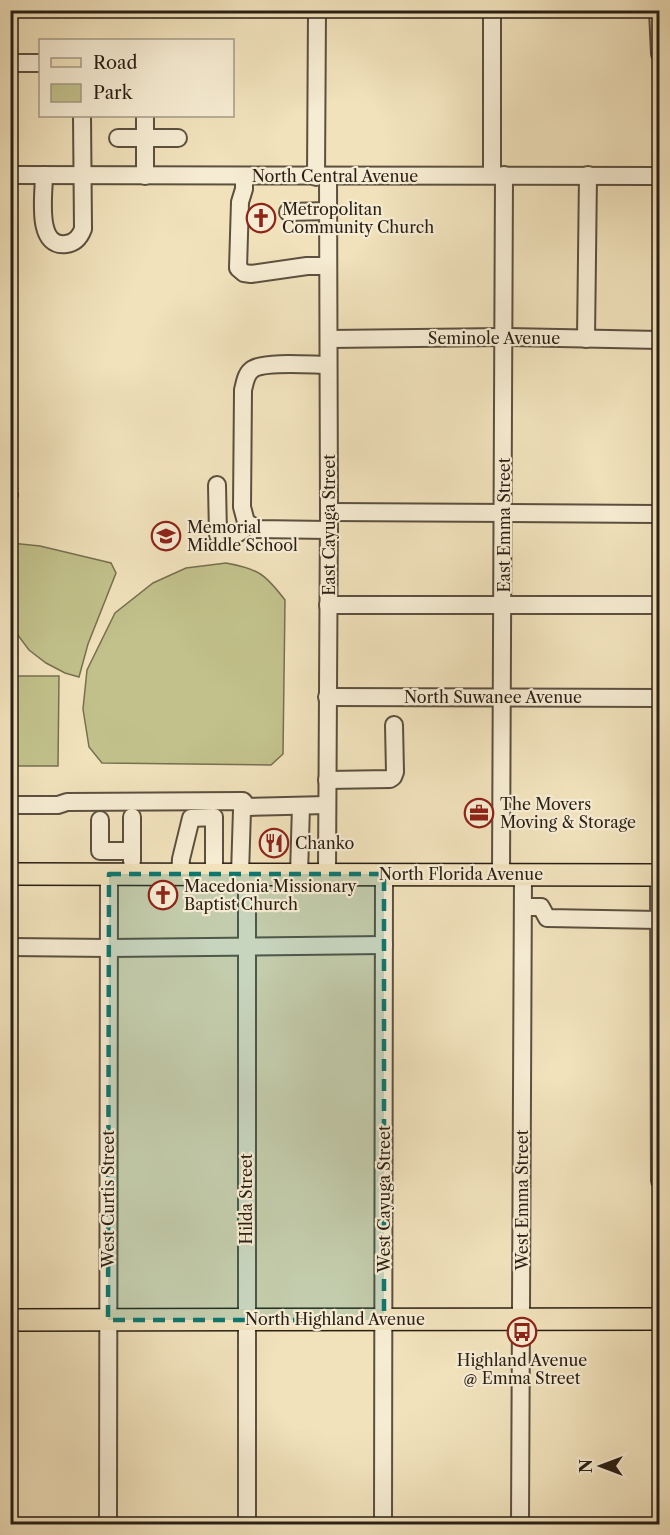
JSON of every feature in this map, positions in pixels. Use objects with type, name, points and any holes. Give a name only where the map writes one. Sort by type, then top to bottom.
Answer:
[{"type":"main road","name":"North Florida Avenue","points":[[10,874],[659,875]]},
{"type":"main road","name":"North Highland Avenue","points":[[10,1320],[660,1319]]},
{"type":"street","name":"East Cayuga Street","points":[[317,10],[322,177],[328,211],[327,873]]},
{"type":"street","name":"East Emma Street","points":[[492,10],[504,337],[501,875]]},
{"type":"street","points":[[658,10],[660,54]]},
{"type":"street","points":[[10,63],[39,63]]},
{"type":"street","points":[[44,175],[44,227],[48,237],[64,244],[79,238],[83,230],[82,117]]},
{"type":"street","points":[[145,117],[145,176]]},
{"type":"street","points":[[118,138],[178,138]]},
{"type":"street","name":"North Central Avenue","points":[[10,175],[660,176]]},
{"type":"street","points":[[586,339],[588,175]]},
{"type":"street","points":[[244,176],[244,189],[240,202],[238,268],[244,273],[251,274],[307,266],[328,266]]},
{"type":"street","points":[[288,212],[328,211]]},
{"type":"street","name":"Seminole Avenue","points":[[329,339],[504,337],[660,340]]},
{"type":"street","points":[[328,365],[266,365],[252,369],[246,377],[243,390],[242,507],[246,522],[255,529],[329,530]]},
{"type":"street","points":[[217,485],[218,535],[235,535],[250,525]]},
{"type":"street","points":[[329,512],[660,516]]},
{"type":"street","points":[[328,605],[660,605]]},
{"type":"street","name":"North Suwanee Avenue","points":[[327,697],[660,698]]},
{"type":"street","points":[[327,780],[390,779],[393,777],[395,772],[394,725]]},
{"type":"street","points":[[10,805],[58,805],[67,802],[243,801],[248,807],[327,805]]},
{"type":"street","points":[[299,873],[301,806]]},
{"type":"street","name":"Hilda Street","points":[[247,1524],[247,946],[240,813],[248,807]]},
{"type":"street","points":[[132,817],[132,874]]},
{"type":"street","points":[[180,874],[181,859],[191,818],[213,817],[214,874]]},
{"type":"street","points":[[100,820],[100,851],[132,851]]},
{"type":"street","name":"West Curtis Street","points":[[108,1524],[109,873]]},
{"type":"street","name":"West Cayuga Street","points":[[383,1524],[384,874]]},
{"type":"street","name":"West Emma Street","points":[[520,1524],[523,875]]},
{"type":"street","points":[[659,875],[660,1181]]},
{"type":"street","points":[[523,907],[542,907],[547,918],[659,920]]},
{"type":"street","points":[[10,947],[384,945]]},
{"type":"path","points":[[10,258],[14,268]]},
{"type":"path","points":[[10,472],[19,493],[16,505],[10,512]]},
{"type":"highlighted area","points":[[109,874],[384,874],[384,1320],[108,1320]]},
{"type":"green space","points":[[11,543],[40,546],[111,563],[116,573],[88,644],[79,677],[46,663],[29,650],[11,626]]},
{"type":"green space","points":[[226,563],[254,570],[266,578],[285,600],[283,754],[271,765],[102,763],[89,747],[83,709],[87,670],[115,613],[153,583],[186,568]]},
{"type":"green space","points":[[11,676],[59,676],[58,766],[11,766]]},
{"type":"place","name":"Metropolitan Community Church","points":[[261,218]]},
{"type":"place","name":"Memorial Middle School","points":[[166,536]]},
{"type":"place","name":"The Movers Moving & Storage","points":[[479,813]]},
{"type":"place","name":"Chanko","points":[[274,843]]},
{"type":"place","name":"Macedonia Missionary Baptist Church","points":[[163,895]]},
{"type":"place","name":"Highland Avenue @ Emma Street","points":[[522,1332]]}]
